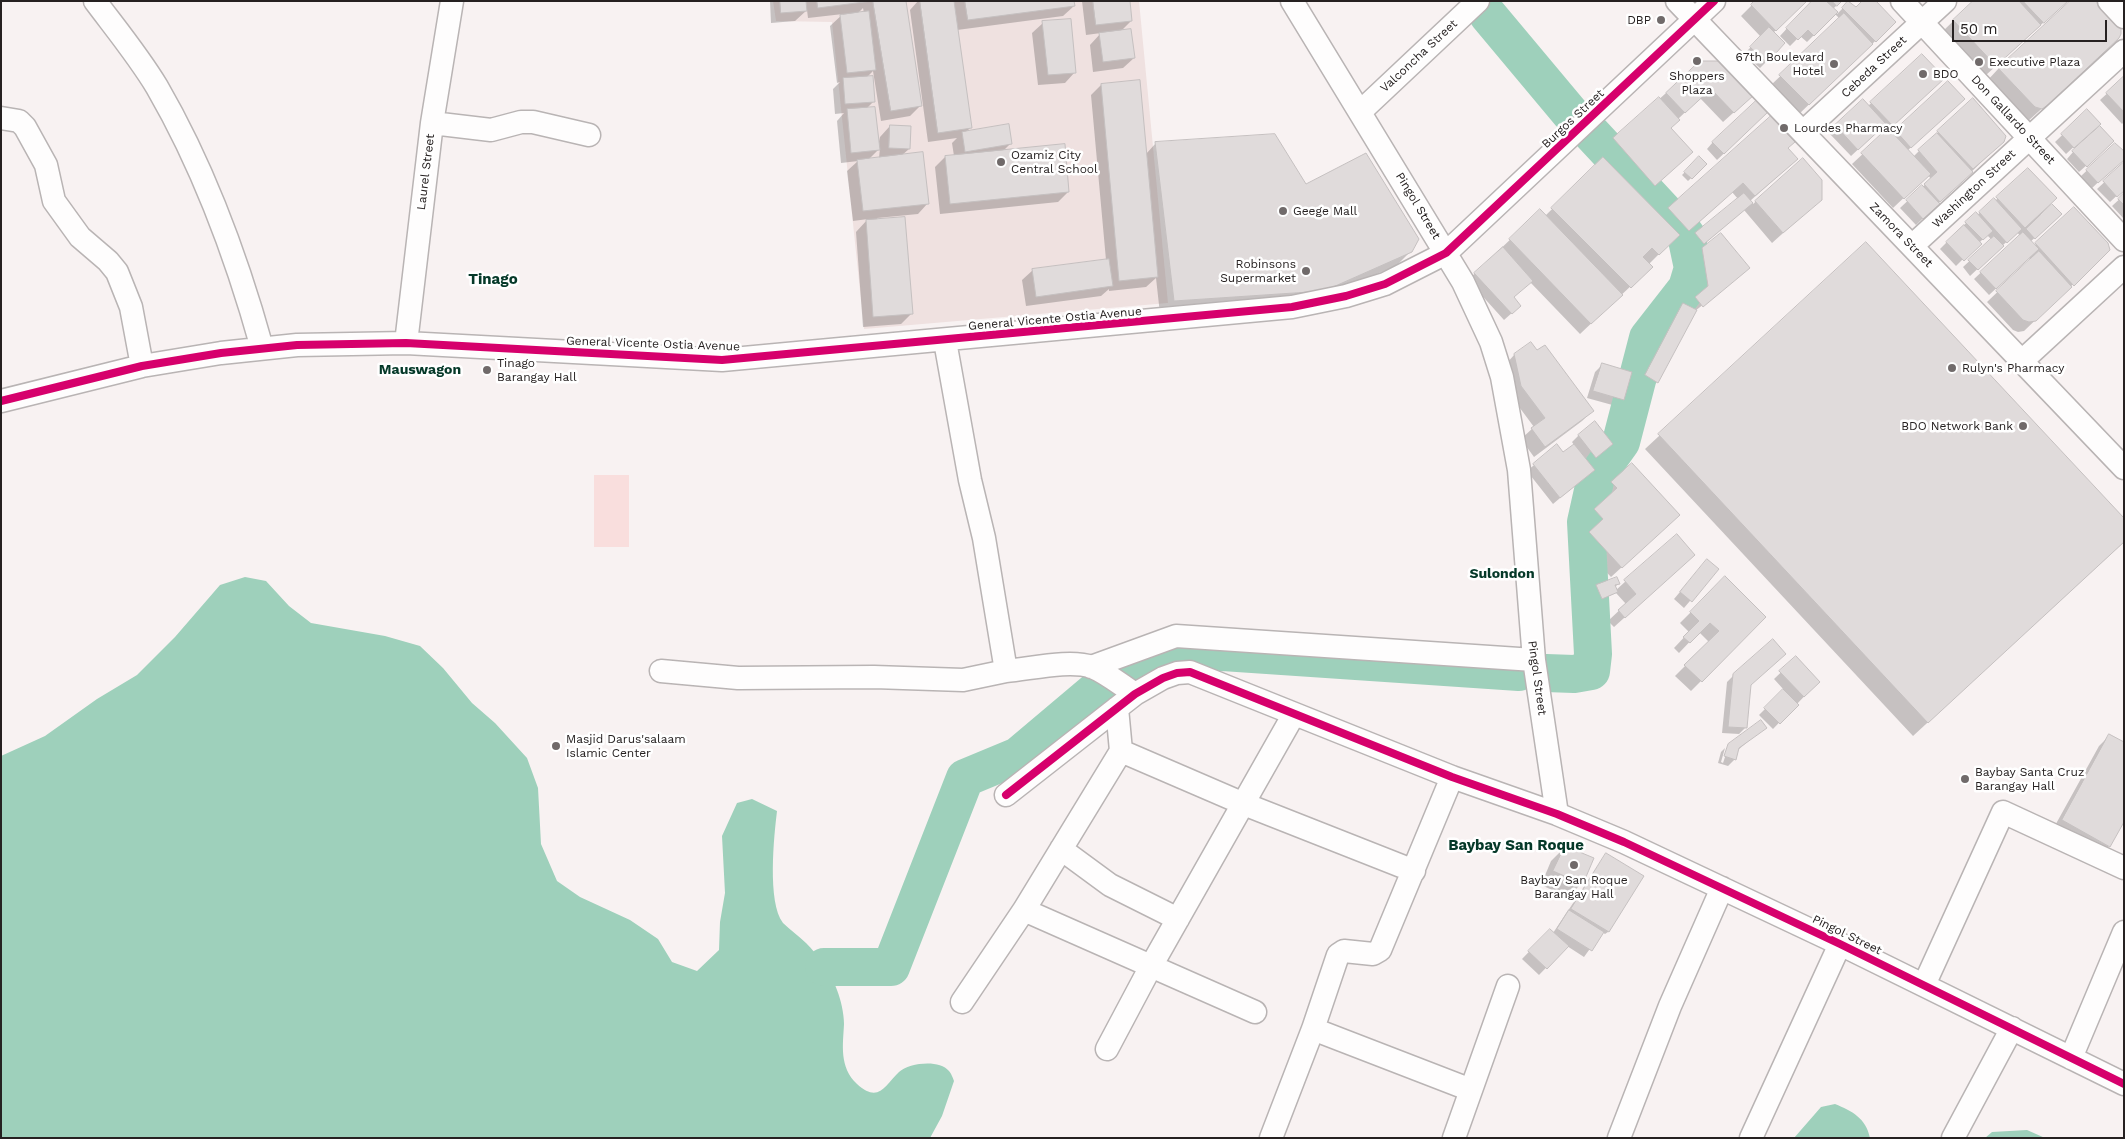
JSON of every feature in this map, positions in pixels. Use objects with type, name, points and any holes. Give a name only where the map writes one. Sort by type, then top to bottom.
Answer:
[{"type":"street","points":[[95,1],[156,86],[183,134],[239,271],[262,348]]},
{"type":"street","name":"Laurel Street","points":[[406,343],[432,123],[452,1]]},
{"type":"street","name":"Pingol Street","points":[[1292,1],[1446,253],[1478,311],[1502,377],[1519,470],[1534,660],[1557,814],[1624,842],[1840,944],[2124,1084]]},
{"type":"street","name":"Valconcha Street","points":[[1360,112],[1478,1]]},
{"type":"street","name":"Zamora Street","points":[[1677,1],[2022,361],[2120,455]]},
{"type":"street","name":"Burgos Street","points":[[1446,253],[1714,1]]},
{"type":"street","name":"Don Gallardo Street","points":[[1902,1],[2124,240]]},
{"type":"street","name":"Cebeda Street","points":[[1802,132],[1945,1]]},
{"type":"street","points":[[2108,1],[2124,17]]},
{"type":"street","name":"Washington Street","points":[[1912,246],[2124,51]]},
{"type":"street","points":[[1,118],[19,121],[25,128],[46,166],[54,201],[80,237],[117,272],[131,307],[142,366]]},
{"type":"street","points":[[432,123],[491,130],[521,122],[533,122],[589,135]]},
{"type":"street","name":"General Vicente Ostia Avenue","points":[[1,401],[142,366],[262,348],[406,343],[722,360],[1292,307],[1346,296],[1385,284],[1446,253]]},
{"type":"street","points":[[2022,361],[2124,267]]},
{"type":"street","points":[[945,340],[970,480],[984,538],[1006,671]]},
{"type":"street","points":[[1091,666],[1176,636],[1534,660]]},
{"type":"street","points":[[661,671],[738,678],[874,677],[963,680],[1006,671],[1076,664],[1091,666],[1135,694]]},
{"type":"street","points":[[1006,795],[1135,694],[1163,678],[1177,673],[1190,672],[1452,777],[1557,814]]},
{"type":"street","points":[[962,1002],[1024,910],[1121,751],[1117,708]]},
{"type":"street","points":[[1107,1050],[1150,968],[1294,714]]},
{"type":"street","points":[[1121,751],[1244,804],[1414,871]]},
{"type":"street","points":[[1271,1138],[1314,1029],[1338,955],[1344,951],[1373,954],[1380,950],[1452,777]]},
{"type":"street","points":[[1924,985],[2003,812],[2124,868]]},
{"type":"street","points":[[1061,849],[1110,885],[1178,919]]},
{"type":"street","points":[[1619,1138],[1670,1006],[1722,888]]},
{"type":"street","points":[[1024,910],[1150,968],[1255,1012]]},
{"type":"street","points":[[2071,1058],[2124,932]]},
{"type":"street","points":[[1751,1138],[1840,944]]},
{"type":"street","points":[[1454,1138],[1508,986]]},
{"type":"street","points":[[1953,1138],[2012,1028]]},
{"type":"street","points":[[1314,1029],[1471,1090]]},
{"type":"shaded area","name":"Ozamiz City Central School","points":[[773,1],[1139,1],[1168,303],[864,329],[832,22],[776,21]]},
{"type":"shaded area","points":[[594,475],[629,475],[629,547],[594,547]]},
{"type":"shaded area","points":[[245,577],[266,581],[289,606],[311,623],[385,636],[420,646],[443,668],[472,703],[495,723],[527,758],[538,788],[541,844],[557,881],[580,897],[630,920],[658,939],[672,962],[697,971],[719,950],[720,922],[725,893],[722,836],[737,803],[752,799],[777,811],[774,836],[773,885],[778,913],[783,923],[815,953],[835,984],[843,1011],[843,1056],[847,1070],[857,1084],[865,1090],[876,1092],[885,1087],[899,1072],[910,1066],[931,1064],[944,1067],[950,1072],[954,1081],[942,1116],[930,1138],[1,1138],[1,756],[45,736],[97,699],[137,675],[175,637],[220,585]]},
{"type":"shaded area","points":[[1835,1104],[1847,1109],[1862,1120],[1870,1138],[1794,1138],[1821,1107]]},
{"type":"shaded area","points":[[2027,1130],[2045,1138],[1985,1138],[1992,1132]]},
{"type":"building","points":[[780,1],[806,1],[807,11],[781,13]]},
{"type":"building","points":[[817,1],[872,1],[818,8]]},
{"type":"building","points":[[873,1],[906,1],[922,106],[891,111]]},
{"type":"building","points":[[920,1],[954,1],[972,128],[938,133]]},
{"type":"building","points":[[965,1],[1074,1],[1075,6],[968,20]]},
{"type":"building","points":[[1093,1],[1130,1],[1132,21],[1096,25]]},
{"type":"building","points":[[1754,1],[1807,1],[1776,31],[1751,5]]},
{"type":"building","points":[[1812,1],[1826,1],[1838,12],[1814,36],[1808,30],[1798,40],[1786,28]]},
{"type":"building","points":[[1832,1],[1842,1],[1837,6]]},
{"type":"building","points":[[1848,1],[1856,7],[1862,1],[1876,1],[1896,22],[1876,42],[1842,8]]},
{"type":"building","points":[[1973,1],[2019,1],[2041,25],[1996,66],[1953,20]]},
{"type":"building","points":[[2023,1],[2068,1],[2044,23]]},
{"type":"building","points":[[2070,1],[2097,1],[2121,26],[2121,34],[2048,105],[2042,109],[2035,107],[1998,68]]},
{"type":"building","points":[[869,11],[876,70],[847,73],[840,15]]},
{"type":"building","points":[[1844,13],[1873,44],[1809,105],[1779,75]]},
{"type":"building","points":[[1071,19],[1076,73],[1048,75],[1042,21]]},
{"type":"building","points":[[1769,27],[1785,43],[1767,63],[1750,47]]},
{"type":"building","points":[[1131,29],[1135,58],[1103,62],[1099,33]]},
{"type":"building","points":[[1922,54],[1945,78],[1893,126],[1870,102]]},
{"type":"building","points":[[1700,61],[1723,61],[1754,95],[1734,113],[1711,89],[1685,113],[1666,93]]},
{"type":"building","points":[[873,76],[875,102],[845,104],[843,78]]},
{"type":"building","points":[[2124,76],[2124,112],[2106,93]]},
{"type":"building","points":[[1140,80],[1158,277],[1119,281],[1101,84]]},
{"type":"building","points":[[1948,81],[1965,99],[1911,148],[1895,130]]},
{"type":"building","points":[[1659,97],[1680,120],[1671,128],[1693,152],[1655,186],[1613,138]]},
{"type":"building","points":[[1973,98],[2006,136],[2004,142],[1973,169],[1937,131]]},
{"type":"building","points":[[1863,99],[1886,124],[1858,150],[1835,125]]},
{"type":"building","points":[[1757,100],[1768,112],[1724,154],[1712,142]]},
{"type":"building","points":[[875,107],[880,150],[851,153],[847,109]]},
{"type":"building","points":[[2087,109],[2101,124],[2074,148],[2061,134]]},
{"type":"building","points":[[1771,116],[1795,142],[1788,148],[1798,159],[1755,196],[1743,183],[1689,231],[1668,208]]},
{"type":"building","points":[[1009,124],[1012,144],[965,152],[962,132]]},
{"type":"building","points":[[890,125],[911,126],[910,149],[889,148]]},
{"type":"building","points":[[2100,126],[2114,141],[2087,167],[2072,151]]},
{"type":"building","points":[[1888,128],[1931,174],[1904,199],[1861,153]]},
{"type":"building","points":[[1937,133],[1973,172],[1940,202],[1924,184],[1937,172],[1918,150]]},
{"type":"building","name":"Geege Mall","points":[[1275,134],[1306,184],[1366,153],[1419,239],[1412,252],[1324,291],[1174,301],[1155,142]]},
{"type":"building","points":[[2115,143],[2124,151],[2124,160],[2098,183],[2086,170]]},
{"type":"building","points":[[1065,144],[1069,192],[950,204],[945,156]]},
{"type":"building","points":[[923,152],[929,204],[863,211],[857,160]]},
{"type":"building","points":[[1699,156],[1707,164],[1692,179],[1684,172]]},
{"type":"building","points":[[1603,157],[1680,235],[1659,255],[1652,248],[1643,257],[1653,267],[1631,288],[1551,208]]},
{"type":"building","points":[[1803,158],[1822,180],[1822,200],[1783,233],[1755,201]]},
{"type":"building","points":[[2124,162],[2124,191],[2117,197],[2103,181]]},
{"type":"building","points":[[2028,168],[2057,198],[2025,228],[1996,197]]},
{"type":"building","points":[[1922,185],[1940,204],[1923,219],[1906,200]]},
{"type":"building","points":[[1744,193],[1753,203],[1704,244],[1695,233]]},
{"type":"building","points":[[2124,193],[2124,205],[2118,199]]},
{"type":"building","points":[[1994,198],[2022,229],[2007,243],[1979,212]]},
{"type":"building","points":[[2052,204],[2062,214],[2035,239],[2026,229]]},
{"type":"building","points":[[2074,207],[2108,243],[2110,250],[2074,286],[2035,243]]},
{"type":"building","points":[[1540,209],[1623,295],[1591,324],[1509,239]]},
{"type":"building","points":[[1976,212],[1993,231],[1983,240],[1965,222]]},
{"type":"building","points":[[905,217],[913,314],[873,317],[866,220]]},
{"type":"building","points":[[1964,225],[1982,244],[1964,261],[1946,242]]},
{"type":"building","points":[[2023,232],[2039,249],[1996,289],[1980,272]]},
{"type":"building","points":[[1721,233],[1750,268],[1703,307],[1695,297],[1708,286],[1702,248]]},
{"type":"building","points":[[1994,236],[2004,246],[1978,270],[1968,260]]},
{"type":"building","points":[[1866,242],[2124,518],[2124,542],[1928,723],[1658,434]]},
{"type":"building","points":[[1503,247],[1533,281],[1514,297],[1521,306],[1512,314],[1474,273]]},
{"type":"building","points":[[2039,251],[2072,287],[2036,321],[2029,322],[2023,320],[1996,291]]},
{"type":"building","points":[[1109,259],[1113,286],[1036,297],[1032,269]]},
{"type":"building","points":[[1683,303],[1697,310],[1658,383],[1645,375]]},
{"type":"building","points":[[1531,342],[1537,350],[1545,345],[1594,411],[1545,447],[1531,428],[1545,418],[1521,386],[1514,354]]},
{"type":"building","points":[[1602,363],[1632,372],[1624,400],[1593,391]]},
{"type":"building","points":[[1595,421],[1613,444],[1596,458],[1578,435]]},
{"type":"building","points":[[1557,444],[1563,452],[1574,444],[1595,470],[1560,498],[1533,464]]},
{"type":"building","points":[[1632,463],[1680,515],[1622,568],[1589,532],[1603,519],[1594,509],[1617,488],[1611,482]]},
{"type":"building","points":[[1677,534],[1695,555],[1625,618],[1618,610],[1636,594],[1624,580]]},
{"type":"building","points":[[1707,559],[1719,569],[1692,602],[1680,592]]},
{"type":"building","points":[[1725,576],[1766,617],[1702,682],[1684,665],[1719,631],[1710,623],[1690,643],[1683,637],[1699,621],[1690,612]]},
{"type":"building","points":[[1617,577],[1620,584],[1615,585],[1618,592],[1602,599],[1596,585]]},
{"type":"building","points":[[1773,639],[1786,654],[1751,685],[1747,728],[1728,727],[1733,674]]},
{"type":"building","points":[[1796,656],[1820,682],[1804,697],[1779,671]]},
{"type":"building","points":[[1783,689],[1799,705],[1780,724],[1764,708]]},
{"type":"building","points":[[1761,720],[1767,728],[1739,748],[1736,760],[1724,756],[1728,744]]},
{"type":"building","points":[[2109,734],[2124,742],[2124,822],[2110,847],[2062,820]]},
{"type":"building","name":"Baybay San Roque Barangay Hall","points":[[1565,846],[1594,858],[1583,884],[1553,871]]},
{"type":"building","points":[[1606,853],[1644,876],[1609,932],[1571,909]]},
{"type":"building","points":[[1569,910],[1604,932],[1592,951],[1557,929]]},
{"type":"building","points":[[1550,929],[1569,946],[1547,969],[1528,951]]},
{"type":"waterway","points":[[1488,15],[1570,113]]},
{"type":"waterway","points":[[1546,673],[1574,674],[1591,671],[1593,654],[1586,522],[1596,477],[1621,442],[1648,338],[1687,288],[1693,268],[1686,235],[1592,134]]},
{"type":"waterway","points":[[1125,671],[1141,661],[1157,655],[1223,652],[1519,672]]},
{"type":"waterway","points":[[824,967],[891,967],[965,778],[1018,756],[1101,686]]},
{"type":"cycle path","points":[[1,401],[142,366],[221,353],[297,345],[406,343],[722,360],[1292,307],[1346,296],[1385,284],[1446,253],[1714,1]]},
{"type":"cycle path","points":[[1006,795],[1135,694],[1163,678],[1177,673],[1190,672],[1452,777],[1557,814],[1624,842],[1840,944],[2124,1084]]},
{"type":"place","name":"DBP","points":[[1661,20]]},
{"type":"place","name":"Shoppers Plaza","points":[[1697,61]]},
{"type":"place","name":"Executive Plaza","points":[[1979,62]]},
{"type":"place","name":"67th Boulevard Hotel","points":[[1834,64]]},
{"type":"place","name":"BDO","points":[[1923,74]]},
{"type":"place","name":"Lourdes Pharmacy","points":[[1784,128]]},
{"type":"place","name":"Ozamiz City Central School","points":[[1001,162]]},
{"type":"place","name":"Geege Mall","points":[[1283,211]]},
{"type":"place","name":"Robinsons Supermarket","points":[[1306,271]]},
{"type":"place","name":"Rulyn's Pharmacy","points":[[1952,368]]},
{"type":"place","name":"Tinago Barangay Hall","points":[[487,370]]},
{"type":"place","name":"BDO Network Bank","points":[[2023,426]]},
{"type":"place","name":"Masjid Darus'salaam Islamic Center","points":[[556,746]]},
{"type":"place","name":"Baybay Santa Cruz Barangay Hall","points":[[1965,779]]},
{"type":"place","name":"Baybay San Roque Barangay Hall","points":[[1574,865]]},
{"type":"district","name":"Tinago","points":[[493,280]]},
{"type":"district","name":"Mauswagon","points":[[420,370]]},
{"type":"district","name":"Sulondon","points":[[1502,574]]},
{"type":"district","name":"Baybay San Roque","points":[[1516,846]]}]
